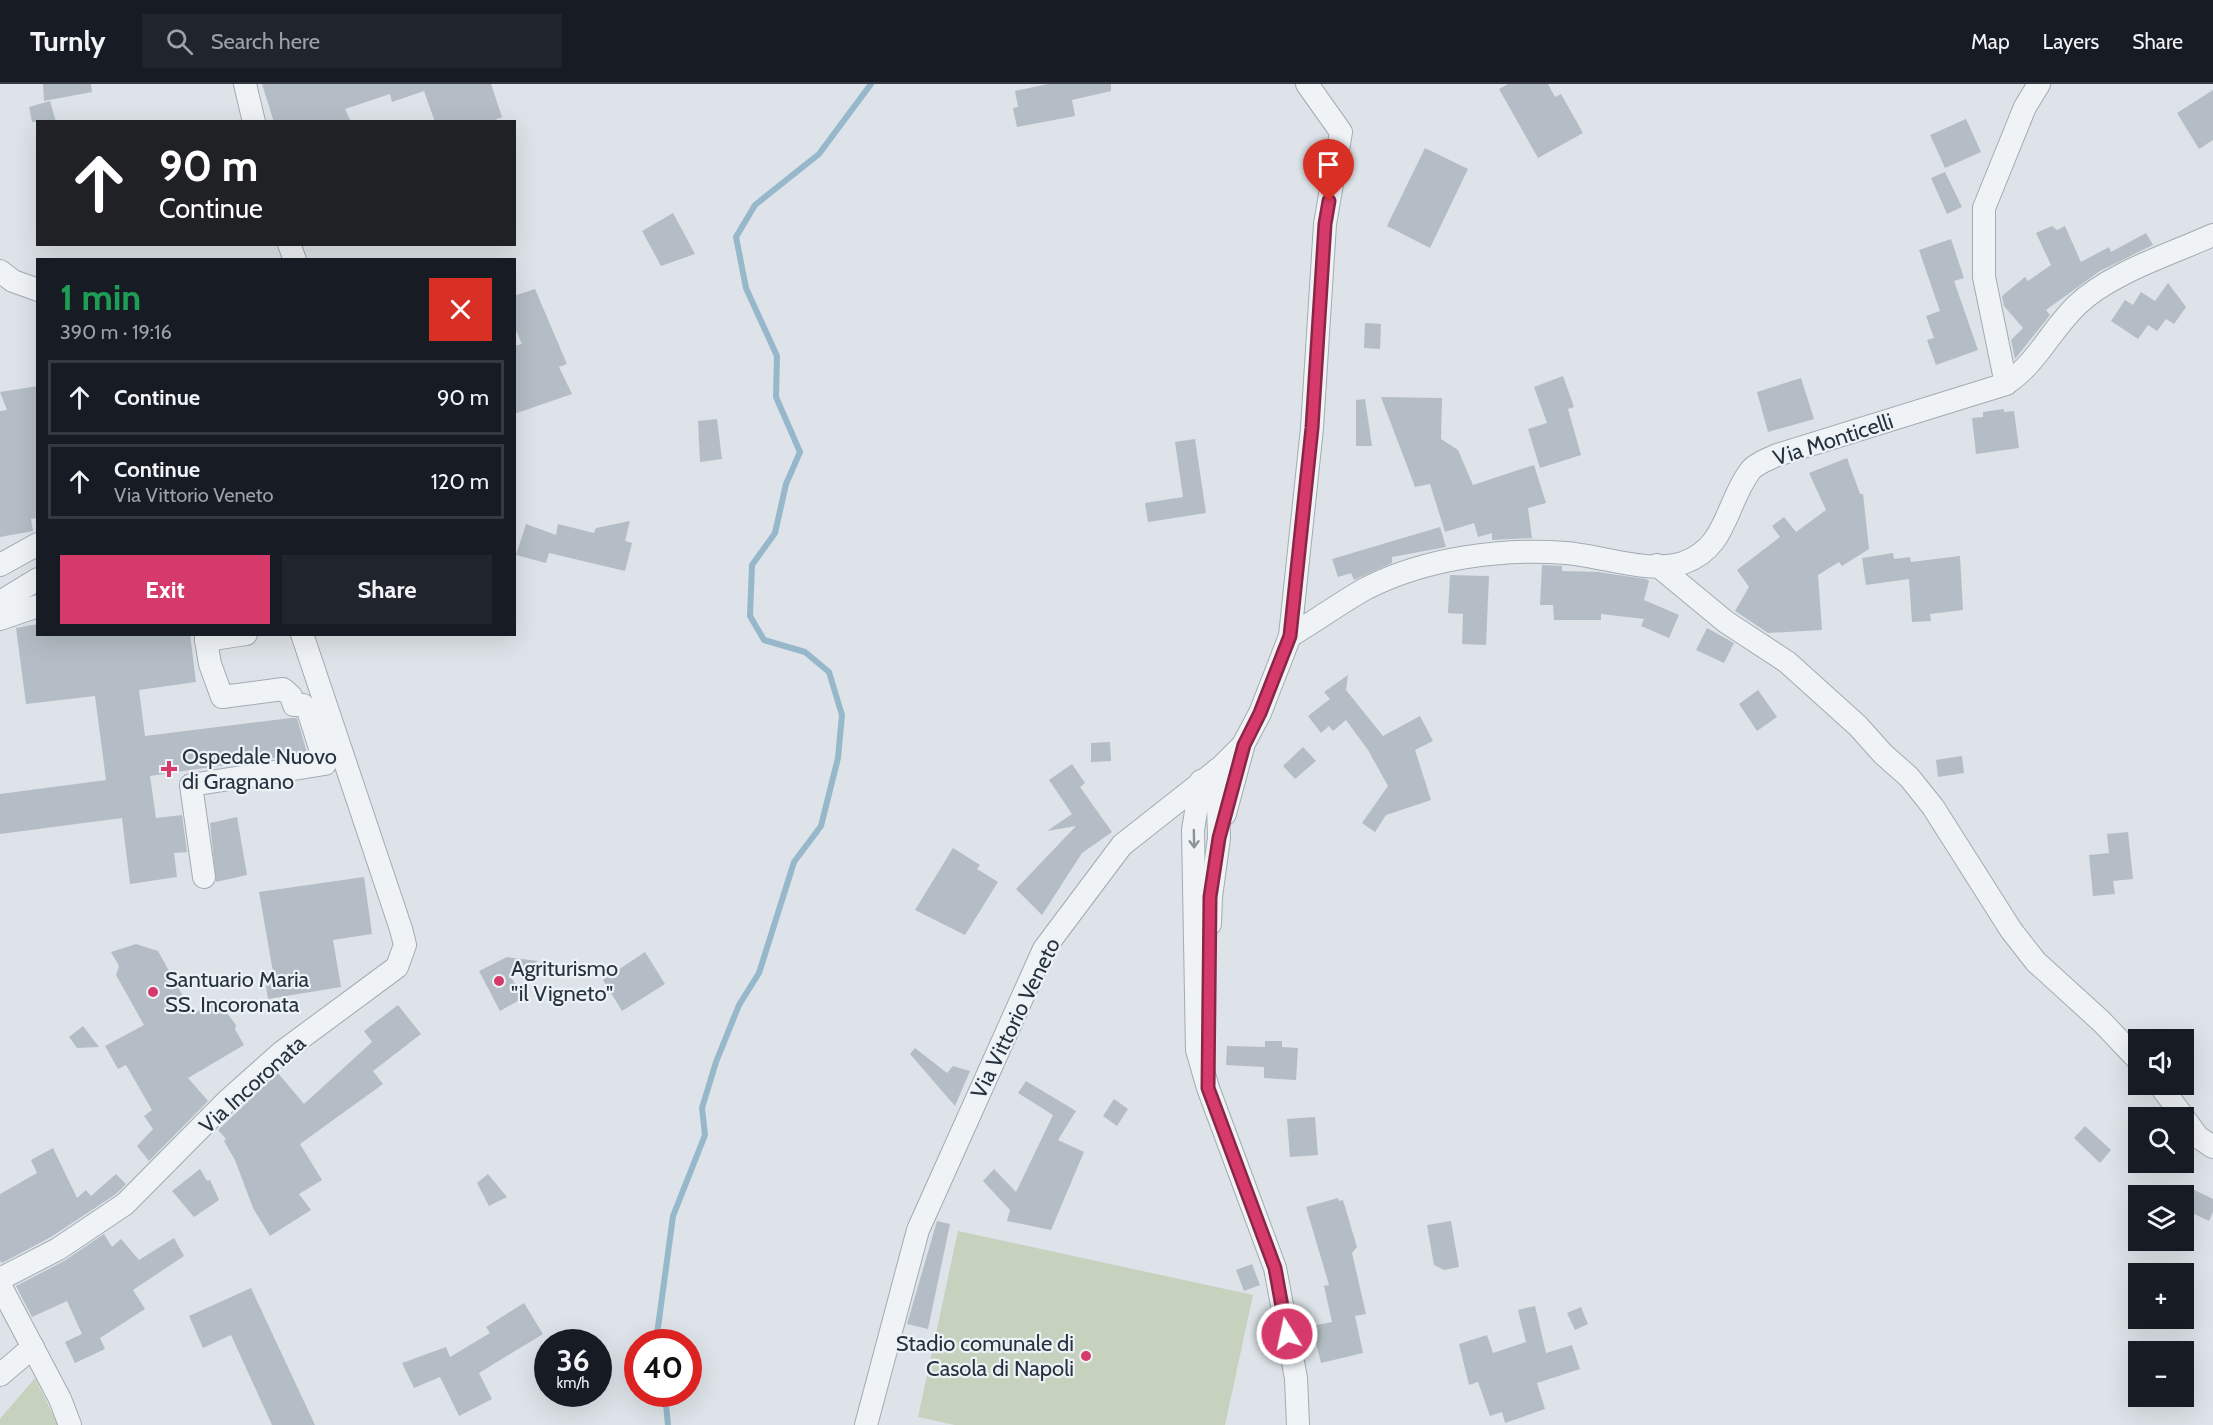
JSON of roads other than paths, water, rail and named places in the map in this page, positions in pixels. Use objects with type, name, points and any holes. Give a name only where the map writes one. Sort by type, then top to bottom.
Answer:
[{"type":"street","points":[[245,84],[254,120]]},
{"type":"street","name":"Via Vittorio Veneto","points":[[867,1425],[918,1230],[1044,949],[1122,845],[1244,745],[1260,713],[1290,636],[1312,428],[1325,224],[1341,132],[1307,84]]},
{"type":"street","points":[[2006,384],[1984,277],[1984,208],[2025,107],[2038,84]]},
{"type":"street","name":"Via Monticelli","points":[[1290,636],[1368,588],[1394,577],[1482,553],[1538,550],[1671,566],[1706,552],[1720,534],[1732,502],[1751,469],[1777,455],[2006,384],[2026,369],[2060,323],[2079,303],[2119,277],[2213,235]]},
{"type":"street","points":[[0,271],[13,281],[36,289]]},
{"type":"street","points":[[0,565],[36,545]]},
{"type":"street","points":[[1657,566],[1726,622],[1787,662],[1858,726],[1883,754],[1909,777],[1934,807],[2017,938],[2036,962],[2102,1022],[2128,1049]]},
{"type":"street","points":[[0,602],[36,580]]},
{"type":"street","points":[[0,619],[36,607]]},
{"type":"street","name":"Via Incoronata","points":[[0,1280],[58,1249],[125,1204],[227,1101],[282,1052],[397,966],[405,945],[304,636]]},
{"type":"street","points":[[204,877],[191,785],[325,764],[308,710],[303,705],[294,705],[291,696],[283,688],[222,697],[213,674],[206,637]]},
{"type":"street","points":[[1208,1088],[1210,897],[1219,838],[1244,745]]},
{"type":"street","points":[[1209,776],[1219,838]]},
{"type":"street","points":[[1209,776],[1193,830],[1197,1050],[1208,1088],[1275,1268],[1296,1378],[1298,1425]]},
{"type":"street","points":[[2167,1095],[2198,1137],[2213,1147]]},
{"type":"street","points":[[0,1285],[60,1399],[70,1425]]},
{"type":"street","points":[[0,1375],[33,1347]]},
{"type":"waterway","points":[[658,1329],[673,1216],[705,1135],[702,1108],[716,1062],[739,1005],[759,973],[794,862],[821,826],[838,758],[842,715],[829,672],[805,652],[764,640],[750,616],[752,565],[775,533],[786,484],[800,452],[776,397],[777,356],[746,288],[736,237],[755,205],[819,154],[871,84]]},
{"type":"waterway","points":[[666,1407],[668,1425]]},
{"type":"place","name":"Ospedale Nuovo di Gragnano","points":[[169,769]]},
{"type":"place","name":"Agriturismo \"il Vigneto\"","points":[[499,981]]},
{"type":"place","name":"Santuario Maria SS. Incoronata","points":[[153,992]]},
{"type":"place","name":"Stadio comunale di Casola di Napoli","points":[[1086,1356]]}]
